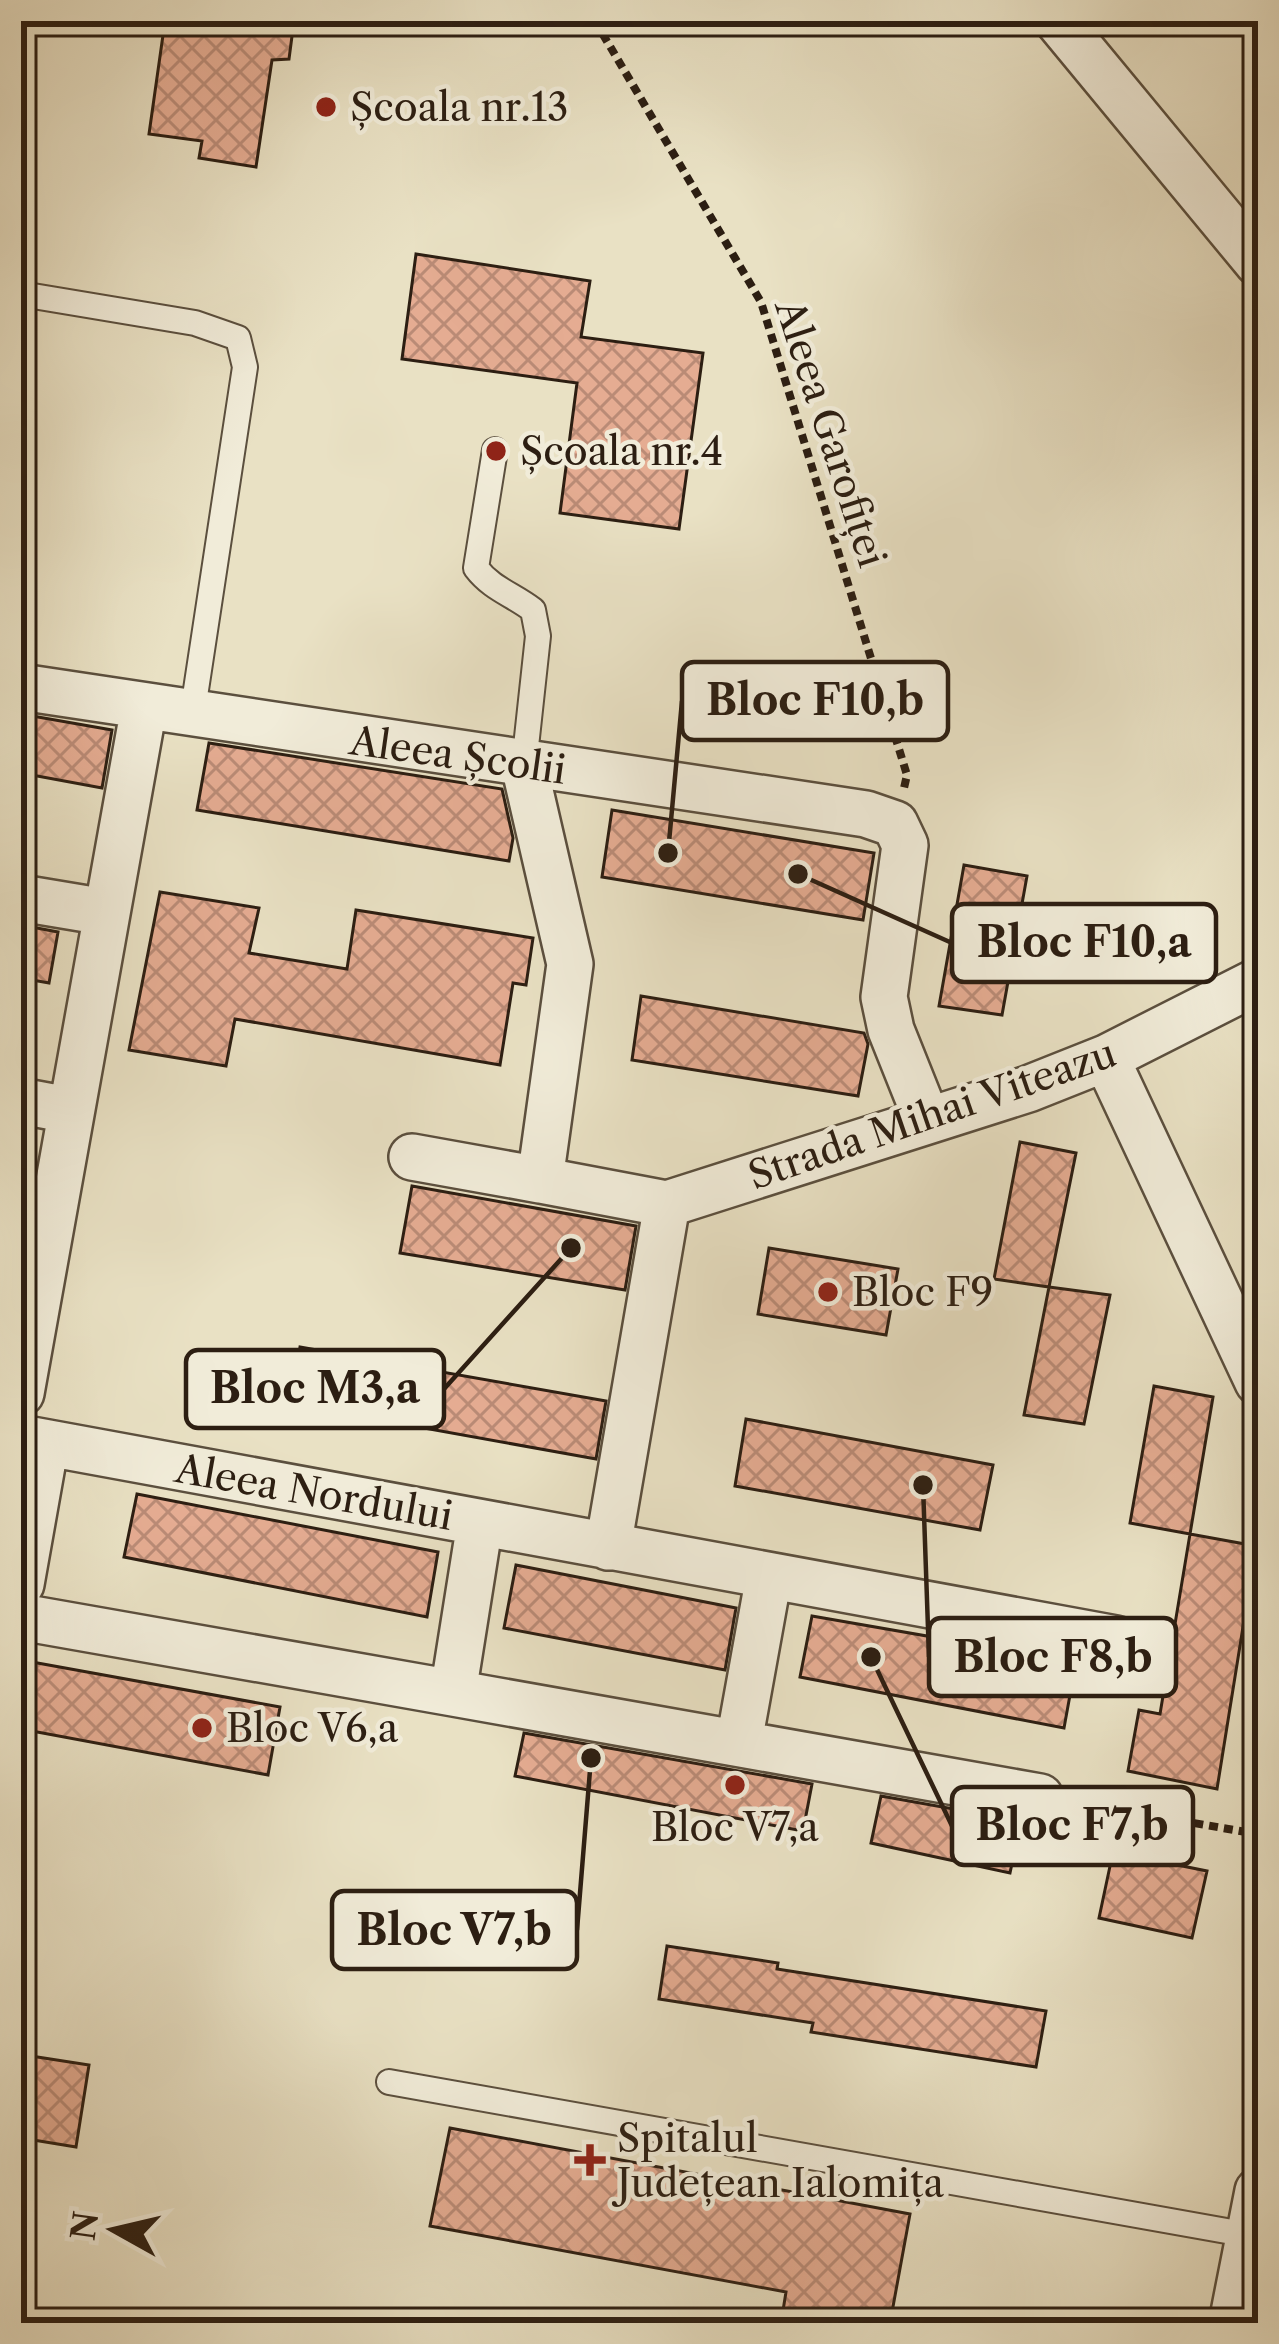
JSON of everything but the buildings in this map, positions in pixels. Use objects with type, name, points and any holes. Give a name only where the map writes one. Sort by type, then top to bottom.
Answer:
[{"type":"street","points":[[1058,21],[1258,262]]},
{"type":"street","name":"Aleea Școlii","points":[[21,687],[866,814],[895,824]]},
{"type":"street","points":[[21,1393],[144,707]]},
{"type":"street","points":[[524,765],[570,964],[540,1180]]},
{"type":"street","points":[[895,824],[905,845],[884,997],[891,1030],[927,1120]]},
{"type":"street","points":[[21,898],[105,912]]},
{"type":"street","name":"Strada Mihai Viteazu","points":[[667,1204],[1028,1089],[1106,1058],[1258,981]]},
{"type":"street","points":[[1106,1058],[1258,1382]]},
{"type":"street","points":[[21,1101],[69,1110]]},
{"type":"street","points":[[412,1156],[667,1204],[608,1546]]},
{"type":"street","points":[[21,1584],[34,1441]]},
{"type":"street","name":"Aleea Nordului","points":[[34,1441],[1115,1639]]},
{"type":"street","points":[[453,1693],[480,1523]]},
{"type":"street","points":[[739,1742],[769,1576]]},
{"type":"street","points":[[21,1617],[1040,1797]]},
{"type":"street","points":[[1232,2323],[1258,2191]]},
{"type":"lane","points":[[21,294],[195,323],[238,338],[245,368],[193,716]]},
{"type":"lane","points":[[495,450],[476,568],[490,587],[515,596],[533,610],[538,636],[524,765]]},
{"type":"lane","points":[[388,2082],[1250,2235]]},
{"type":"path","name":"Aleea Garofiței","points":[[595,21],[761,302],[907,775],[895,824]]},
{"type":"path","points":[[1040,1797],[1258,1834]]},
{"type":"place","name":"Școala nr.13","points":[[326,107]]},
{"type":"place","name":"Școala nr.4","points":[[496,451]]},
{"type":"place","name":"Bloc F10,b","points":[[668,853]]},
{"type":"place","name":"Bloc F10,a","points":[[798,874]]},
{"type":"place","name":"Bloc M3,a","points":[[571,1248]]},
{"type":"place","name":"Bloc F9","points":[[828,1292]]},
{"type":"place","name":"Bloc F8,b","points":[[923,1485]]},
{"type":"place","name":"Bloc F7,b","points":[[871,1657]]},
{"type":"place","name":"Bloc V6,a","points":[[202,1728]]},
{"type":"place","name":"Bloc V7,b","points":[[591,1758]]},
{"type":"place","name":"Bloc V7,a","points":[[735,1785]]},
{"type":"place","name":"Spitalul Județean Ialomița","points":[[590,2160]]}]
